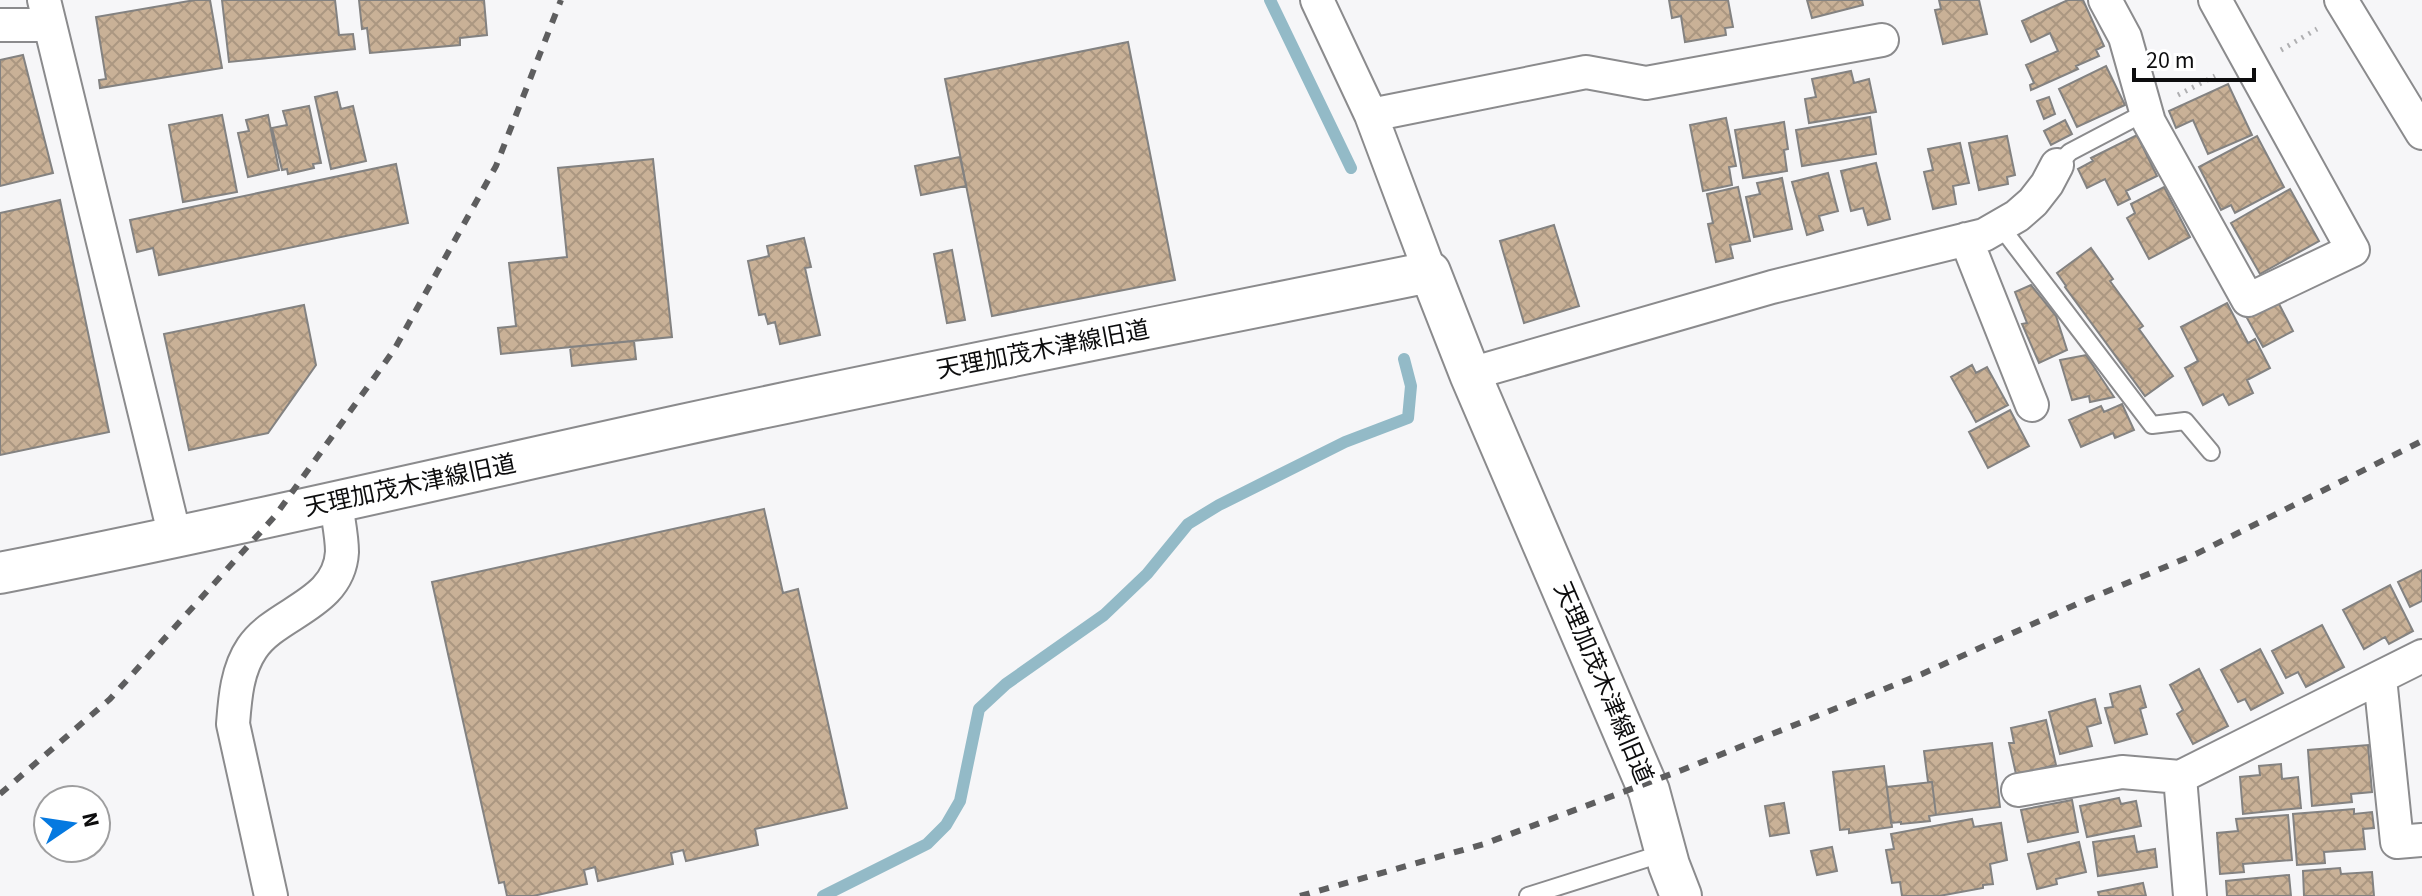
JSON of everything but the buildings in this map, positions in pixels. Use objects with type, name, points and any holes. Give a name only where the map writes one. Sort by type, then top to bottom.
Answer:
[{"type":"street","points":[[1317,0],[1371,115],[1430,272]]},
{"type":"street","points":[[2105,0],[2125,37],[2149,122],[2248,300],[2353,250],[2215,0]]},
{"type":"street","points":[[2344,5],[2422,133]]},
{"type":"street","points":[[0,25],[47,13],[175,537]]},
{"type":"street","points":[[1371,115],[1586,72],[1646,83],[1882,40]]},
{"type":"street","points":[[1470,374],[1772,287],[1966,239],[2001,227],[2033,202],[2057,165]]},
{"type":"street","points":[[1966,239],[2032,405]]},
{"type":"street","name":"天理加茂木津線旧道","points":[[0,573],[336,503],[710,419],[1430,272],[1470,374],[1649,791],[1681,896]]},
{"type":"street","points":[[271,896],[233,724],[234,700],[238,678],[253,646],[265,633],[319,596],[336,573],[342,553],[336,503]]},
{"type":"street","points":[[2018,790],[2122,772],[2180,777],[2422,656]]},
{"type":"street","points":[[2380,678],[2397,842],[2422,840]]},
{"type":"street","points":[[2180,777],[2190,896]]},
{"type":"lane","points":[[2057,165],[2070,152],[2146,112]]},
{"type":"lane","points":[[2001,227],[2152,425],[2185,421],[2211,452]]},
{"type":"lane","points":[[1528,896],[1666,853]]},
{"type":"path","points":[[2146,112],[2250,63],[2344,5]]},
{"type":"waterway","points":[[1270,0],[1351,168]]},
{"type":"waterway","points":[[823,896],[927,844],[946,825],[960,801],[979,709],[1006,684],[1104,615],[1147,574],[1188,524],[1219,505],[1345,442],[1408,418],[1411,386],[1404,359]]},
{"type":"railway","points":[[0,794],[110,699],[275,516],[394,350],[496,166],[561,0]]},
{"type":"railway","points":[[1300,896],[1484,844],[1682,770],[1922,674],[2196,554],[2422,441]]}]
